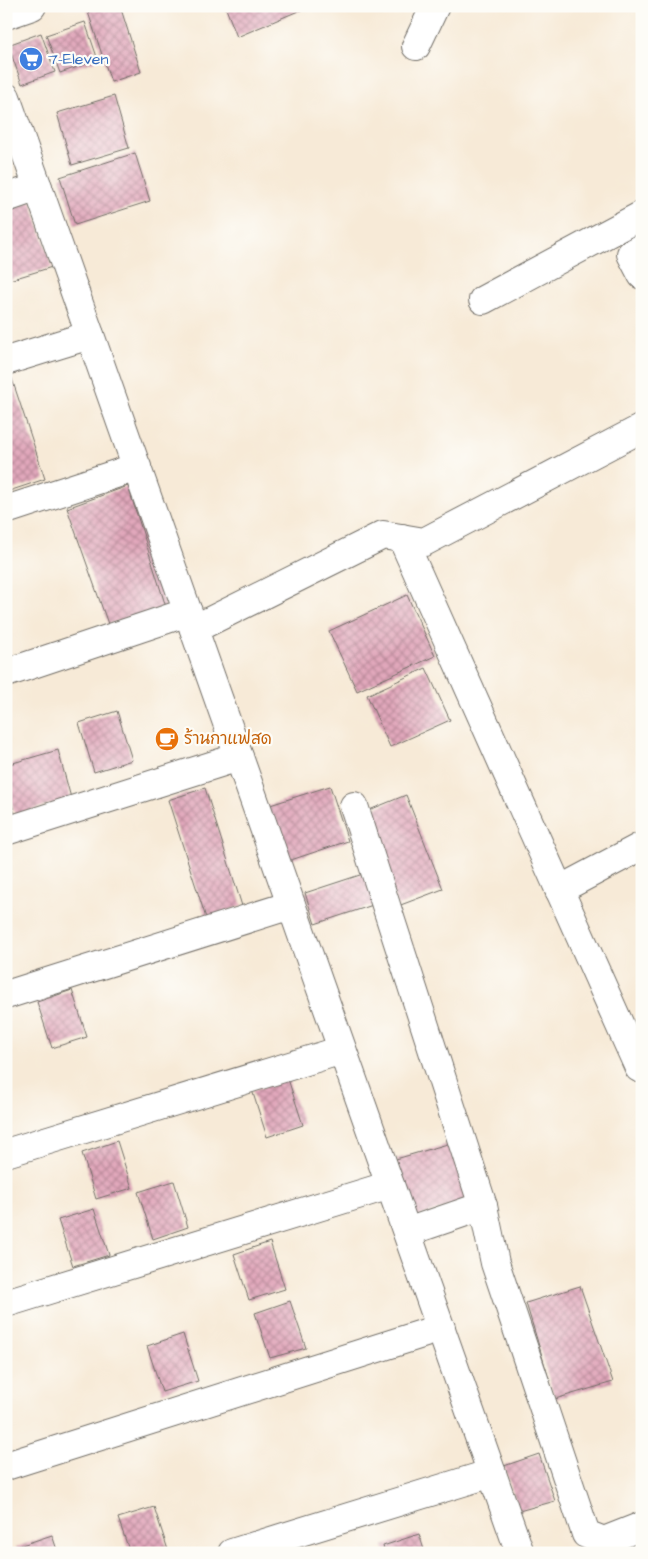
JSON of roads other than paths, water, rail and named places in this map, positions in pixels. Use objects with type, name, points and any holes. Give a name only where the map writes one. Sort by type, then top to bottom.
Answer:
[{"type":"street","points":[[6,15],[32,6]]},
{"type":"street","points":[[416,46],[435,6]]},
{"type":"street","points":[[6,97],[520,1553]]},
{"type":"street","points":[[6,198],[38,187]]},
{"type":"street","points":[[483,300],[642,216]]},
{"type":"street","points":[[642,248],[631,254],[642,275]]},
{"type":"street","points":[[6,361],[90,335]]},
{"type":"street","points":[[6,673],[191,621],[383,535],[424,542],[642,428]]},
{"type":"street","points":[[6,510],[137,467]]},
{"type":"street","points":[[402,538],[641,1070]]},
{"type":"street","points":[[6,831],[240,757]]},
{"type":"street","points":[[354,806],[483,1206],[496,1263],[586,1534],[604,1541],[642,1526]]},
{"type":"street","points":[[559,890],[642,846]]},
{"type":"street","points":[[6,995],[291,905]]},
{"type":"street","points":[[6,1153],[342,1050]]},
{"type":"street","points":[[6,1303],[390,1184]]},
{"type":"street","points":[[407,1232],[483,1206]]},
{"type":"street","points":[[6,1466],[441,1328]]},
{"type":"street","points":[[232,1553],[492,1473]]},
{"type":"place","name":"7-Eleven","points":[[31,59]]},
{"type":"place","name":"ร้านกาแฟสด","points":[[167,739]]}]
